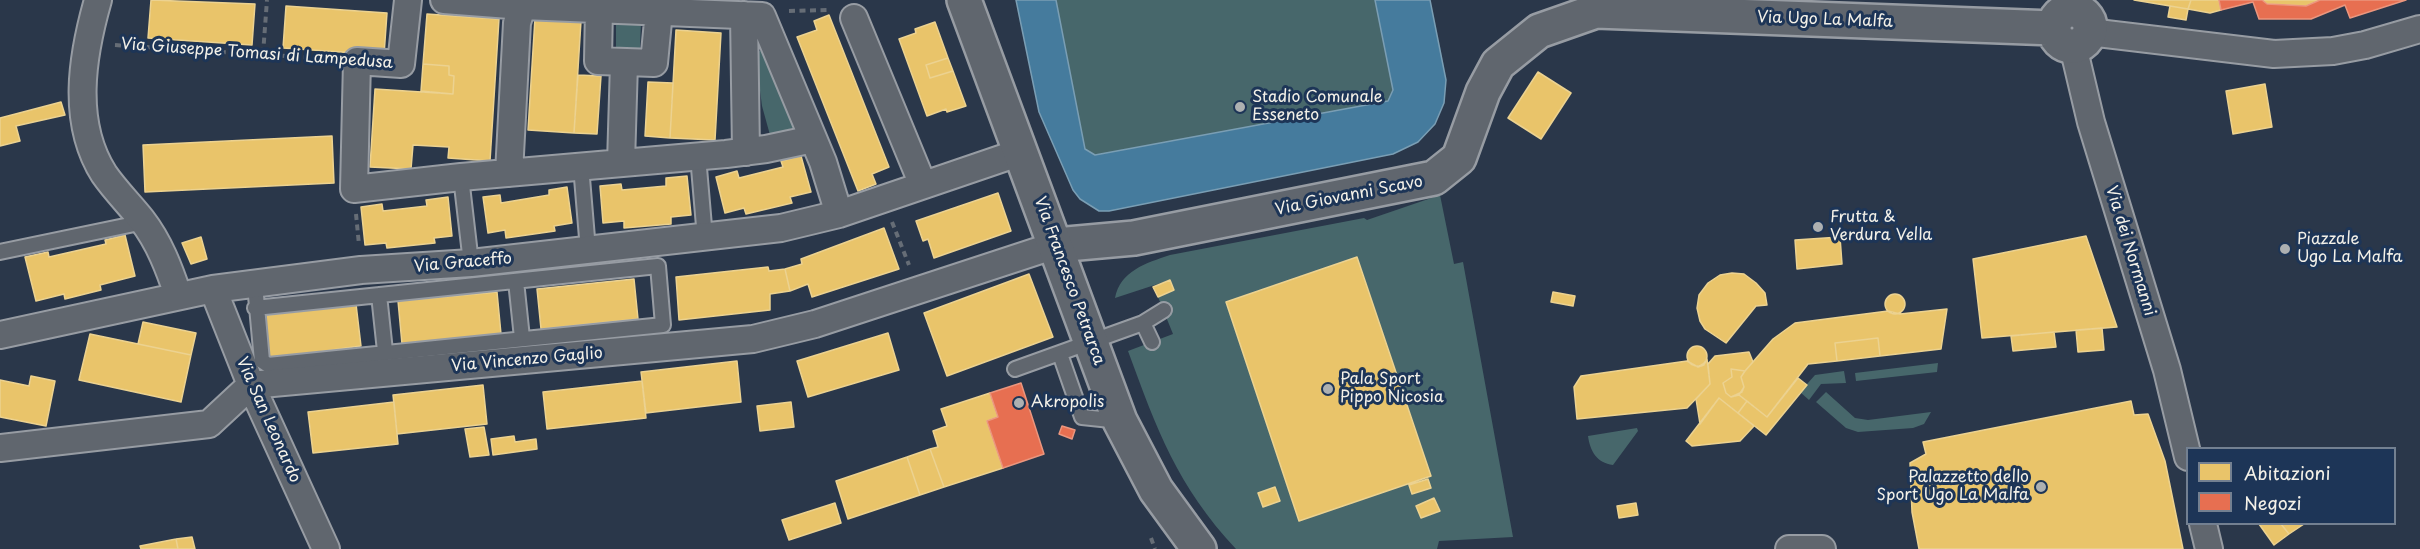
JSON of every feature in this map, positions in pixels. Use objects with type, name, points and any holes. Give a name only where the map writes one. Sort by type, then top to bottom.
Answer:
[{"type":"street","points":[[98,0],[87,43],[82,94],[87,135],[104,174],[144,222],[158,244],[178,295]]},
{"type":"street","name":"Via Giuseppe Tomasi di Lampedusa","points":[[357,61],[400,64],[408,0]]},
{"type":"street","points":[[444,0],[753,16]]},
{"type":"street","name":"Via Francesco Petrarca","points":[[964,0],[1120,421],[1156,490],[1199,549]]},
{"type":"street","points":[[509,173],[517,23],[524,3]]},
{"type":"street","name":"Via Ugo La Malfa","points":[[1593,6],[2070,24],[2274,54],[2344,49],[2420,29]]},
{"type":"street","name":"Via Giovanni Scavo","points":[[1056,245],[1134,238],[1434,178],[1460,158],[1483,92],[1498,64],[1539,31],[1593,6]]},
{"type":"street","points":[[599,8],[598,61],[624,63],[654,63],[658,10]]},
{"type":"street","points":[[753,16],[813,139],[839,214]]},
{"type":"street","points":[[746,152],[753,16]]},
{"type":"street","points":[[854,18],[923,185]]},
{"type":"street","name":"Via dei Normanni","points":[[2070,24],[2091,122],[2167,370],[2186,453]]},
{"type":"street","points":[[357,61],[354,189],[461,177],[746,152],[813,139]]},
{"type":"street","points":[[621,163],[624,63]]},
{"type":"street","name":"Via Graceffo","points":[[0,335],[213,289],[255,297],[362,270],[471,263],[781,228],[839,214],[1021,152]]},
{"type":"street","name":"Via Vincenzo Gaglio","points":[[251,385],[753,339],[815,324],[1056,245]]},
{"type":"street","name":"Via San Leonardo","points":[[213,289],[251,385],[326,549]]},
{"type":"street","points":[[0,448],[210,424],[251,385]]},
{"type":"street","points":[[2203,525],[2209,549]]},
{"type":"street","points":[[1789,549],[1822,549]]},
{"type":"lane","points":[[698,156],[705,238]]},
{"type":"lane","points":[[580,166],[588,249]]},
{"type":"lane","points":[[461,177],[471,263]]},
{"type":"lane","points":[[0,252],[144,222]]},
{"type":"lane","points":[[658,266],[663,326],[385,351],[268,365],[262,361],[255,297],[379,294],[658,266]]},
{"type":"lane","points":[[516,281],[522,338]]},
{"type":"lane","points":[[379,294],[385,351]]},
{"type":"lane","points":[[1015,369],[1143,323],[1164,310]]},
{"type":"lane","points":[[1143,323],[1152,342]]},
{"type":"lane","points":[[1060,354],[1082,417],[1120,421]]},
{"type":"path","points":[[263,54],[267,0]]},
{"type":"path","points":[[753,16],[772,11],[844,9],[854,18]]},
{"type":"path","name":"Via Giuseppe Tomasi di Lampedusa","points":[[87,43],[357,61]]},
{"type":"path","points":[[354,189],[362,270]]},
{"type":"green space","name":"Stadio Comunale Esseneto","points":[[1016,0],[1430,0],[1446,80],[1444,103],[1099,211],[1080,199],[1073,190],[1039,112]]},
{"type":"green space","points":[[616,22],[641,22],[640,48],[616,48]]},
{"type":"green space","points":[[764,50],[796,127],[770,135],[762,106],[755,52]]},
{"type":"green space","points":[[1440,195],[1454,264],[1463,262],[1513,537],[1439,541],[1437,549],[1236,549],[1198,503],[1171,456],[1159,432],[1128,351],[1173,334],[1158,297],[1174,290],[1170,280],[1115,298],[1122,281],[1135,269],[1170,255],[1364,218],[1367,220]]},
{"type":"green space","points":[[1938,363],[1937,372],[1856,381],[1855,373]]},
{"type":"green space","points":[[1844,371],[1846,383],[1821,384],[1809,400],[1800,392],[1815,375]]},
{"type":"green space","points":[[1826,392],[1855,418],[1868,420],[1931,412],[1924,424],[1913,428],[1858,432],[1846,428],[1816,402]]},
{"type":"green space","points":[[1637,428],[1638,431],[1613,465],[1599,459],[1591,447],[1588,436]]},
{"type":"building: Abitazioni","points":[[151,0],[255,4],[252,45],[148,38]]},
{"type":"building: Abitazioni","points":[[2134,0],[2191,0],[2188,9]]},
{"type":"building: Abitazioni","points":[[2191,0],[2219,0],[2221,10],[2210,13],[2188,9]]},
{"type":"building: Abitazioni","points":[[2262,0],[2320,0],[2306,6],[2267,4]]},
{"type":"building: Abitazioni","points":[[286,6],[387,13],[384,55],[283,48]]},
{"type":"building: Abitazioni","points":[[2170,6],[2188,9],[2186,20],[2168,17]]},
{"type":"building: Abitazioni","points":[[427,14],[499,19],[490,161],[448,158],[449,147],[413,145],[411,169],[370,167],[375,89],[453,94],[454,76],[449,75],[449,66],[423,64]]},
{"type":"building: Abitazioni","points":[[829,15],[889,167],[872,174],[876,184],[858,191],[797,37],[817,30],[814,21]]},
{"type":"building: Abitazioni","points":[[535,18],[581,21],[574,133],[528,130]]},
{"type":"building: Abitazioni","points":[[935,22],[948,58],[926,65],[930,78],[953,71],[966,106],[947,112],[946,109],[927,116],[899,39],[916,33],[915,29]]},
{"type":"building: Abitazioni","points":[[676,30],[721,33],[715,140],[670,138]]},
{"type":"building: Abitazioni","points":[[948,58],[953,71],[930,78],[926,65]]},
{"type":"building: Abitazioni","points":[[423,64],[449,66],[449,75],[454,76],[453,94],[421,91]]},
{"type":"building: Abitazioni","points":[[1538,72],[1571,93],[1541,139],[1508,118]]},
{"type":"building: Abitazioni","points":[[578,75],[601,76],[597,134],[574,133]]},
{"type":"building: Abitazioni","points":[[648,82],[673,83],[670,138],[645,136]]},
{"type":"building: Abitazioni","points":[[2265,84],[2272,127],[2233,134],[2226,91]]},
{"type":"building: Abitazioni","points":[[61,102],[65,115],[16,126],[20,141],[0,146],[0,118]]},
{"type":"building: Abitazioni","points":[[332,136],[334,183],[145,192],[143,145]]},
{"type":"building: Abitazioni","points":[[801,156],[811,192],[790,197],[792,203],[746,214],[744,208],[725,213],[716,177],[737,171],[739,178],[783,167],[781,161]]},
{"type":"building: Abitazioni","points":[[687,176],[691,215],[671,217],[671,224],[624,228],[624,221],[603,223],[600,186],[621,184],[622,190],[666,186],[666,178]]},
{"type":"building: Abitazioni","points":[[567,187],[572,223],[554,226],[555,231],[506,238],[505,230],[488,233],[483,197],[500,195],[501,203],[549,195],[549,190]]},
{"type":"building: Abitazioni","points":[[998,193],[1011,231],[934,258],[928,239],[923,241],[916,221]]},
{"type":"building: Abitazioni","points":[[448,197],[452,236],[434,238],[435,243],[387,248],[386,243],[365,245],[361,207],[382,204],[383,211],[427,206],[426,200]]},
{"type":"building: Abitazioni","points":[[884,228],[899,269],[812,297],[808,284],[790,291],[785,269],[802,264],[801,259]]},
{"type":"building: Abitazioni","points":[[125,235],[135,276],[100,285],[101,290],[65,299],[64,294],[36,301],[25,257],[48,252],[49,257],[106,244],[105,240]]},
{"type":"building: Abitazioni","points":[[2086,236],[2117,327],[1982,338],[1973,259]]},
{"type":"building: Abitazioni","points":[[201,237],[207,259],[191,264],[182,243]]},
{"type":"building: Abitazioni","points":[[1840,237],[1842,264],[1797,269],[1795,240]]},
{"type":"building: Abitazioni","name":"Pala Sport Pippo Nicosia","points":[[1357,257],[1431,476],[1299,521],[1226,302]]},
{"type":"building: Abitazioni","points":[[768,267],[769,271],[785,269],[790,291],[770,294],[770,310],[679,320],[676,277]]},
{"type":"building: Abitazioni","points":[[1029,274],[1053,337],[947,376],[924,313]]},
{"type":"building: Abitazioni","points":[[1744,274],[1756,283],[1765,293],[1767,305],[1756,306],[1726,343],[1705,329],[1700,321],[1697,308],[1699,295],[1708,283],[1720,275]]},
{"type":"building: Abitazioni","points":[[634,279],[638,319],[541,329],[537,289]]},
{"type":"building: Abitazioni","points":[[1170,280],[1174,290],[1158,297],[1153,287]]},
{"type":"building: Abitazioni","points":[[497,292],[501,334],[402,344],[398,301]]},
{"type":"building: Abitazioni","points":[[1553,292],[1575,296],[1573,306],[1551,302]]},
{"type":"building: Abitazioni","points":[[1895,294],[1902,297],[1905,304],[1902,311],[1895,314],[1888,311],[1885,304],[1888,297]]},
{"type":"building: Abitazioni","points":[[356,304],[361,346],[267,359],[261,316]]},
{"type":"building: Abitazioni","points":[[1947,309],[1941,349],[1880,356],[1878,338],[1835,343],[1837,361],[1808,364],[1767,417],[1739,395],[1744,387],[1741,377],[1745,371],[1773,339],[1795,323],[1888,311],[1900,314]]},
{"type":"building: Abitazioni","points":[[143,322],[196,333],[191,355],[138,344]]},
{"type":"building: Abitazioni","points":[[2102,328],[2104,350],[2078,352],[2076,330]]},
{"type":"building: Abitazioni","points":[[2054,332],[2056,347],[2013,351],[2011,336]]},
{"type":"building: Abitazioni","points":[[888,333],[899,370],[808,397],[797,361]]},
{"type":"building: Abitazioni","points":[[90,334],[191,355],[181,402],[79,380]]},
{"type":"building: Abitazioni","points":[[1878,338],[1880,356],[1837,361],[1835,343]]},
{"type":"building: Abitazioni","points":[[1693,346],[1701,346],[1707,352],[1707,360],[1701,366],[1693,366],[1687,360],[1687,352]]},
{"type":"building: Abitazioni","points":[[1749,352],[1753,362],[1745,371],[1731,369],[1732,377],[1723,383],[1726,393],[1731,397],[1739,395],[1747,401],[1738,413],[1719,398],[1700,424],[1696,399],[1710,384],[1708,364],[1715,356]]},
{"type":"building: Abitazioni","points":[[1707,359],[1710,384],[1687,408],[1577,419],[1574,387],[1581,376],[1687,361],[1698,367],[1704,365]]},
{"type":"building: Abitazioni","points":[[737,361],[741,402],[646,413],[641,372]]},
{"type":"building: Abitazioni","points":[[1731,369],[1745,371],[1741,377],[1744,387],[1742,392],[1731,397],[1726,393],[1723,383],[1732,377]]},
{"type":"building: Abitazioni","points":[[31,376],[55,381],[46,426],[0,417],[0,380],[29,386]]},
{"type":"building: Abitazioni","points":[[1798,378],[1807,385],[1766,435],[1738,413],[1747,401],[1767,417]]},
{"type":"building: Abitazioni","points":[[642,381],[646,418],[547,429],[543,392]]},
{"type":"building: Abitazioni","points":[[483,385],[487,424],[397,434],[393,395]]},
{"type":"building: Abitazioni","points":[[990,393],[998,417],[987,421],[1003,468],[944,487],[930,449],[938,447],[933,431],[947,426],[941,409]]},
{"type":"building: Abitazioni","points":[[1719,398],[1754,426],[1740,441],[1692,446],[1686,441]]},
{"type":"building: Abitazioni","name":"Palazzetto dello Sport Ugo La Malfa","points":[[2131,401],[2134,415],[2148,414],[2165,461],[2183,549],[1919,549],[1912,512],[1910,463],[1926,454],[1923,442]]},
{"type":"building: Abitazioni","points":[[394,402],[398,444],[313,453],[308,412]]},
{"type":"building: Abitazioni","points":[[791,402],[794,427],[760,431],[757,406]]},
{"type":"building: Abitazioni","points":[[484,427],[489,455],[470,457],[465,429]]},
{"type":"building: Abitazioni","points":[[514,436],[515,442],[536,439],[537,449],[493,455],[491,439]]},
{"type":"building: Abitazioni","points":[[930,449],[944,487],[920,495],[907,457]]},
{"type":"building: Abitazioni","points":[[907,457],[920,495],[848,519],[836,481]]},
{"type":"building: Abitazioni","points":[[1428,479],[1431,488],[1412,494],[1409,485]]},
{"type":"building: Abitazioni","points":[[1275,487],[1280,501],[1263,507],[1258,493]]},
{"type":"building: Abitazioni","points":[[1434,498],[1440,511],[1421,518],[1416,506]]},
{"type":"building: Abitazioni","points":[[835,503],[841,523],[789,540],[782,520]]},
{"type":"building: Abitazioni","points":[[1636,503],[1638,515],[1619,518],[1617,506]]},
{"type":"building: Abitazioni","points":[[2260,525],[2282,525],[2289,534],[2274,545]]},
{"type":"building: Abitazioni","points":[[2282,525],[2302,525],[2289,534]]},
{"type":"building: Abitazioni","points":[[192,537],[195,549],[178,549],[176,539]]},
{"type":"building: Abitazioni","points":[[176,539],[178,549],[141,549],[140,546]]},
{"type":"building: Negozi","points":[[2219,0],[2262,0],[2267,4],[2306,6],[2320,0],[2406,0],[2350,18],[2345,5],[2311,19],[2259,19],[2253,2],[2221,10]]},
{"type":"building: Negozi","points":[[1021,383],[1044,454],[1003,468],[987,421],[998,417],[990,393]]},
{"type":"building: Negozi","points":[[1062,426],[1075,430],[1072,439],[1059,434]]},
{"type":"building: Pubblico","points":[[1016,0],[1056,0],[1085,149],[1095,155],[1388,101],[1393,90],[1375,0],[1430,0],[1446,80],[1444,103],[1435,124],[1418,142],[1393,154],[1109,211],[1099,211],[1080,199],[1073,190],[1039,112]]},
{"type":"place","name":"Stadio Comunale Esseneto","points":[[1240,107]]},
{"type":"place","name":"Frutta & Verdura Vella","points":[[1818,227]]},
{"type":"place","name":"Piazzale Ugo La Malfa","points":[[2285,249]]},
{"type":"place","name":"Pala Sport Pippo Nicosia","points":[[1328,389]]},
{"type":"place","name":"Akropolis","points":[[1019,403]]},
{"type":"place","name":"Palazzetto dello Sport Ugo La Malfa","points":[[2041,487]]}]
